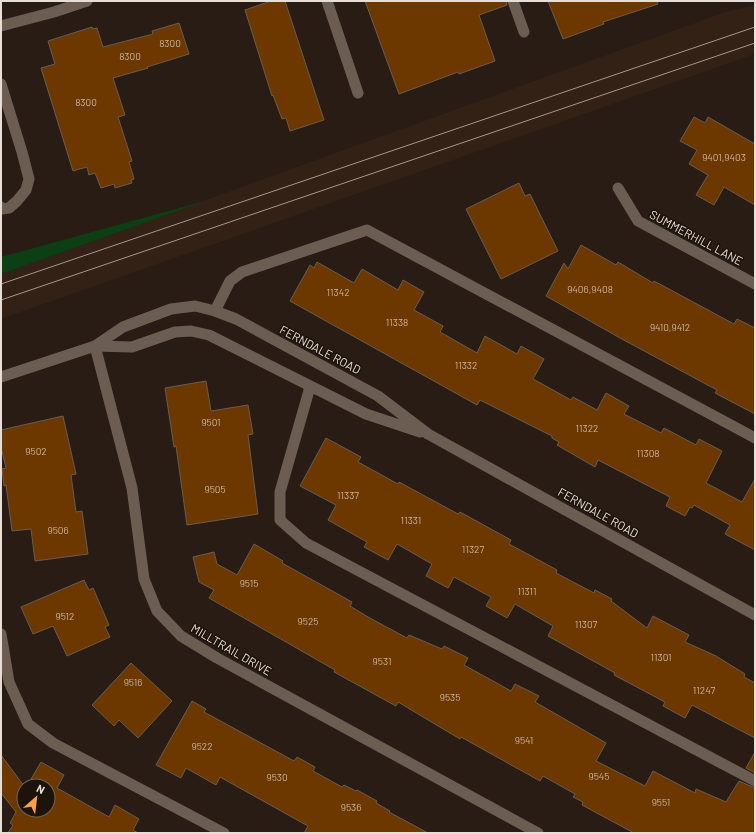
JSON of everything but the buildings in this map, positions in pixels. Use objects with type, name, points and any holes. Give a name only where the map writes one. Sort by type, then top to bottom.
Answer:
[{"type":"street","points":[[49,1],[54,12]]},
{"type":"street","points":[[1,26],[54,12],[87,1]]},
{"type":"street","points":[[327,1],[358,93]]},
{"type":"street","points":[[513,1],[524,32]]},
{"type":"street","points":[[1,84],[29,179],[26,190],[18,201],[9,208],[1,208]]},
{"type":"street","name":"SUMMERHILL LANE","points":[[618,188],[638,221],[755,284]]},
{"type":"street","points":[[215,311],[230,281],[242,272],[367,230],[755,438]]},
{"type":"street","name":"FERNDALE ROAD","points":[[94,346],[122,327],[171,309],[195,306],[215,311],[236,319],[378,396],[428,434],[755,615]]},
{"type":"street","name":"FERNDALE ROAD","points":[[94,346],[132,347],[175,332],[191,331],[210,335],[310,387],[366,414],[428,434]]},
{"type":"street","points":[[1,377],[94,346]]},
{"type":"street","name":"MILLTRAIL DRIVE","points":[[94,346],[132,488],[144,578],[158,611],[181,636],[217,658],[538,833]]},
{"type":"street","points":[[310,387],[280,492],[280,520],[306,543],[755,781]]},
{"type":"street","points":[[1,634],[9,682],[28,724],[53,743],[224,833]]},
{"type":"shaded area","points":[[755,5],[755,54],[1,319],[1,274],[728,11]]},
{"type":"green space","points":[[205,201],[1,274],[1,257]]},
{"type":"tram line","points":[[1,284],[755,27]]},
{"type":"tram line","points":[[1,300],[755,43]]}]
